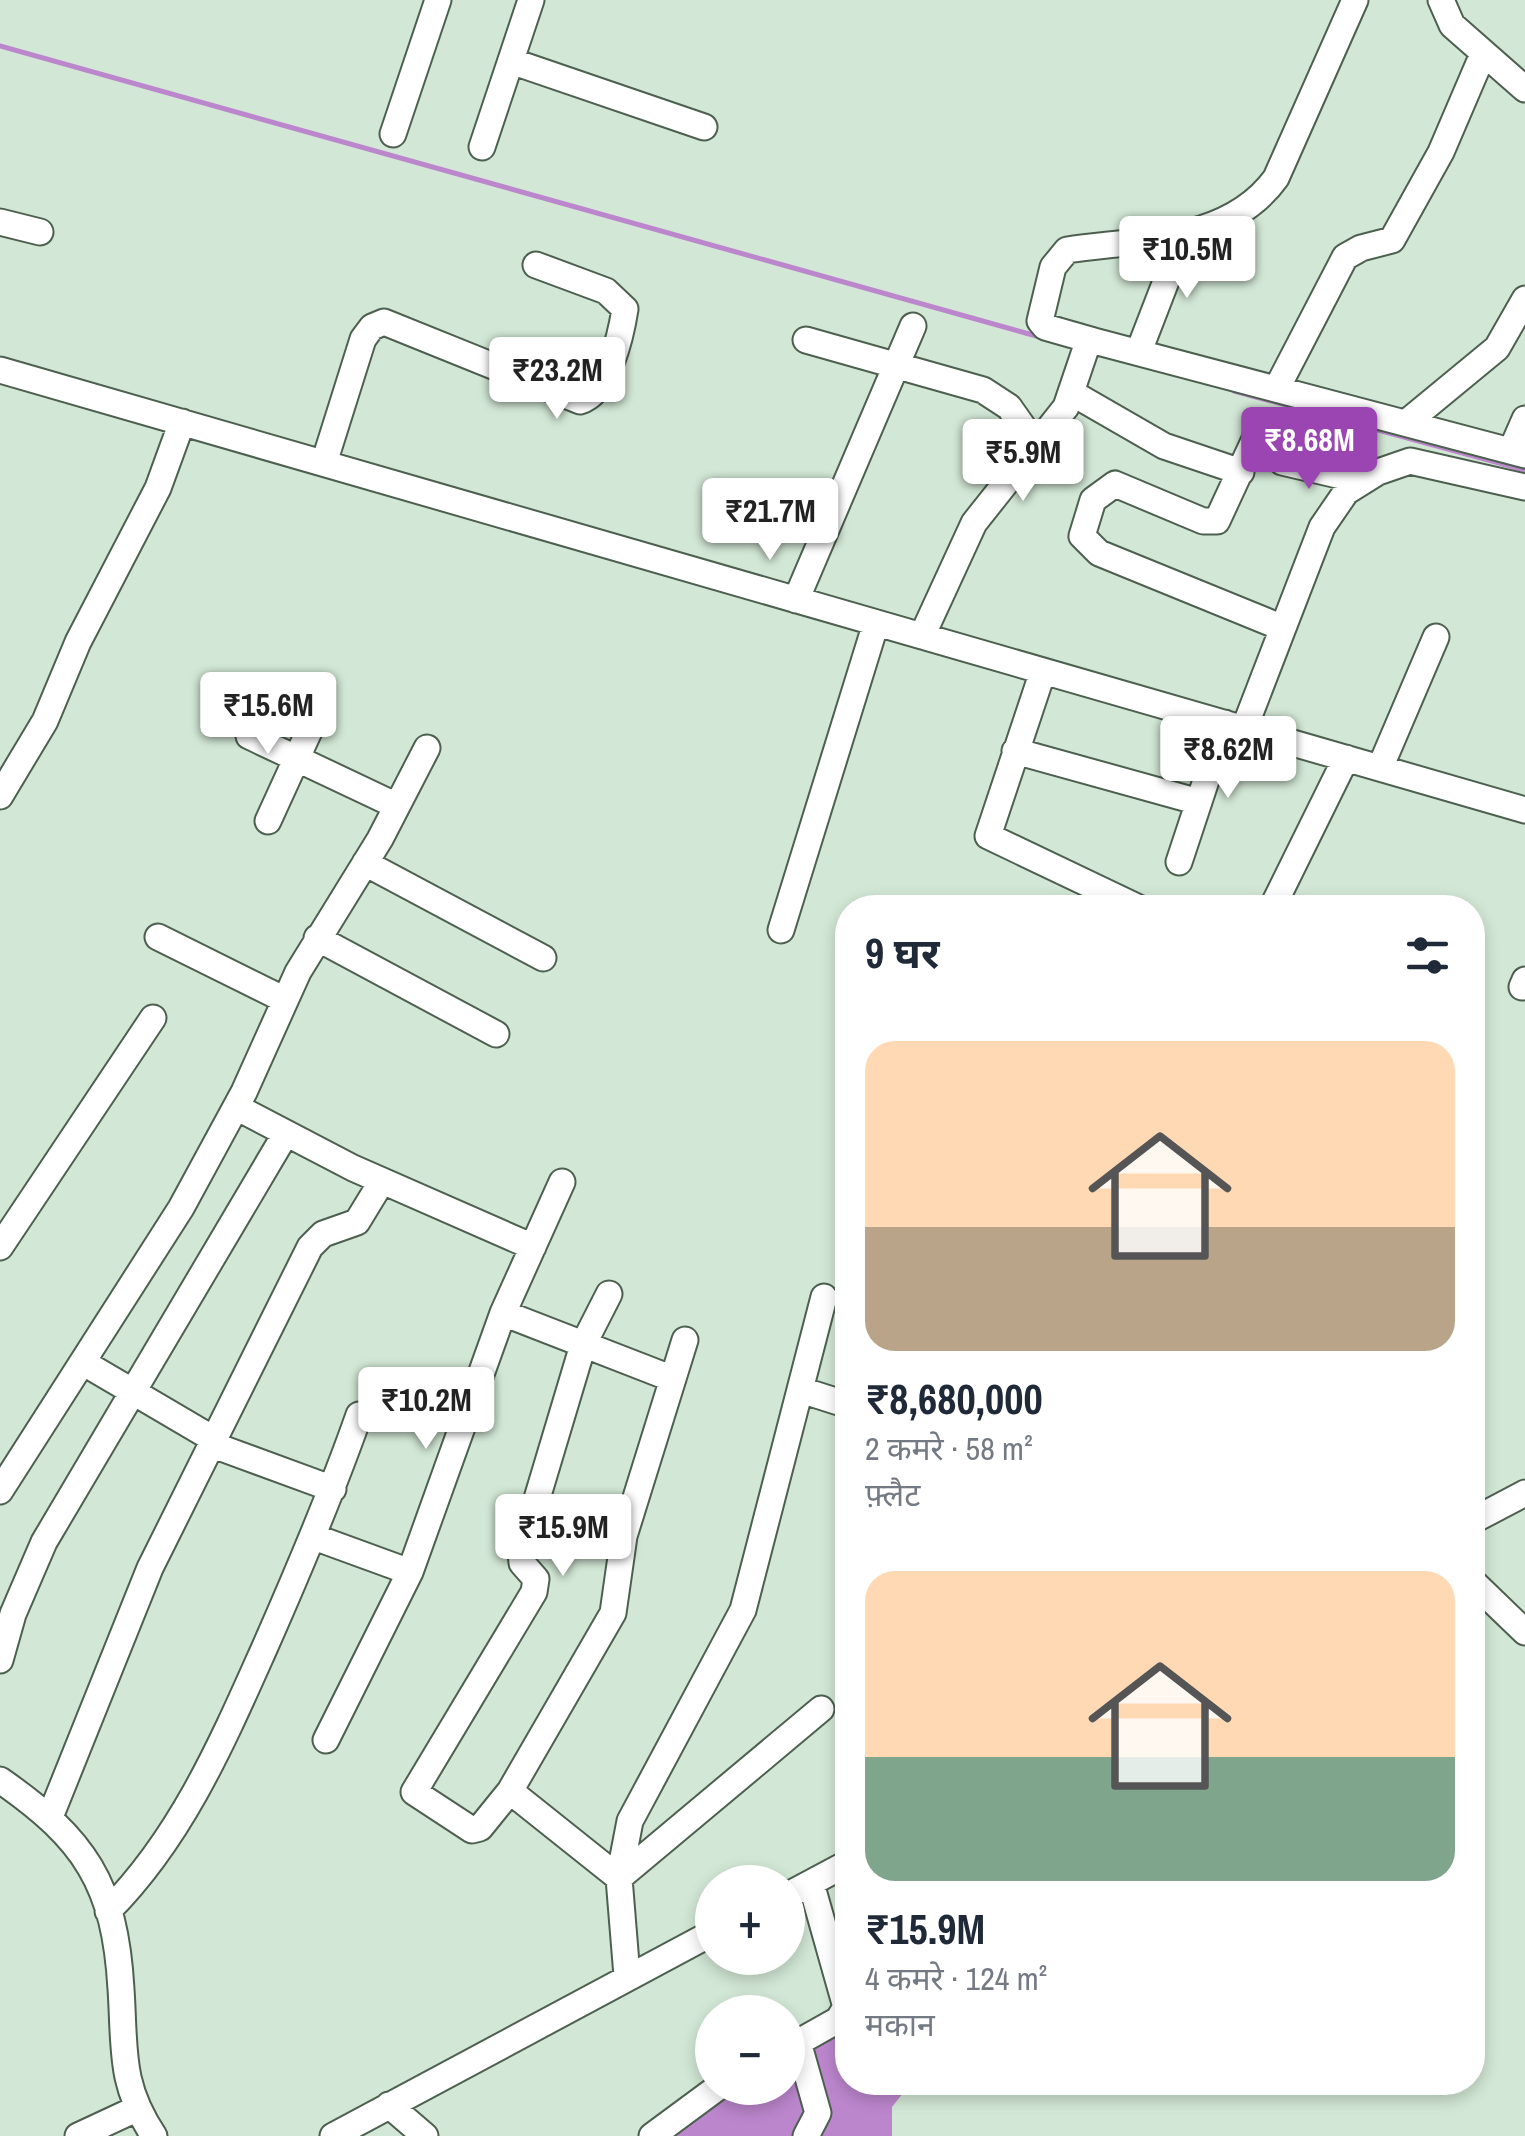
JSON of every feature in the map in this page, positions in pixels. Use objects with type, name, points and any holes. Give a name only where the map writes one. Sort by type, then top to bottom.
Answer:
[{"type":"street","points":[[393,134],[438,0]]},
{"type":"street","points":[[482,147],[531,0]]},
{"type":"street","points":[[1356,0],[1276,178],[1245,212],[1221,225],[1068,250],[1058,258],[1040,321],[1088,348],[1138,351],[1518,453],[1525,418]]},
{"type":"street","points":[[1441,0],[1452,26],[1525,89]]},
{"type":"street","points":[[1277,388],[1345,257],[1392,240],[1436,162],[1483,54]]},
{"type":"street","points":[[511,61],[704,127]]},
{"type":"street","points":[[0,222],[40,232]]},
{"type":"street","points":[[1138,351],[1185,232]]},
{"type":"street","points":[[324,464],[364,339],[384,322],[580,401],[591,398],[600,385],[624,308],[606,291],[536,265]]},
{"type":"street","points":[[1406,423],[1497,348],[1525,299]]},
{"type":"street","points":[[796,600],[913,326]]},
{"type":"street","points":[[806,340],[999,398],[1035,444]]},
{"type":"street","points":[[922,636],[974,523],[1072,393],[1088,348]]},
{"type":"street","points":[[0,370],[1525,810]]},
{"type":"street","points":[[1072,393],[1174,451],[1241,472]]},
{"type":"street","points":[[0,796],[46,721],[78,642],[158,488],[182,422]]},
{"type":"street","points":[[1260,428],[1222,516],[1210,523],[1122,484],[1108,486],[1093,500],[1082,536],[1098,553],[1283,628]]},
{"type":"street","points":[[1180,862],[1199,802],[1283,628],[1329,512],[1346,492],[1398,463],[1424,461],[1525,487]]},
{"type":"street","points":[[1282,462],[1364,481]]},
{"type":"street","points":[[781,930],[876,622]]},
{"type":"street","points":[[1380,768],[1436,637]]},
{"type":"street","points":[[1043,670],[988,836],[1112,895]]},
{"type":"street","points":[[268,821],[316,716]]},
{"type":"street","points":[[249,736],[398,806]]},
{"type":"street","points":[[0,1491],[11,1453],[84,1363],[181,1208],[236,1107],[317,938],[398,806],[427,748]]},
{"type":"street","points":[[1015,751],[1199,802]]},
{"type":"street","points":[[1278,895],[1346,758]]},
{"type":"street","points":[[365,863],[544,958]]},
{"type":"street","points":[[158,937],[285,1000]]},
{"type":"street","points":[[317,938],[496,1034]]},
{"type":"street","points":[[0,1247],[153,1018]]},
{"type":"street","points":[[236,1107],[382,1181],[533,1247]]},
{"type":"street","points":[[0,1660],[12,1614],[44,1542],[286,1133]]},
{"type":"street","points":[[50,1817],[130,1614],[310,1246],[318,1236],[357,1222],[382,1181]]},
{"type":"street","points":[[326,1740],[410,1572],[503,1313],[562,1182]]},
{"type":"street","points":[[608,1294],[583,1345],[521,1552],[522,1564],[536,1579],[534,1592],[414,1792],[463,1826],[476,1830],[510,1791],[613,1614],[624,1536],[685,1340]]},
{"type":"street","points":[[627,1976],[618,1878],[638,1801],[743,1610],[824,1298]]},
{"type":"street","points":[[503,1313],[673,1379]]},
{"type":"street","points":[[84,1363],[214,1443],[333,1489]]},
{"type":"street","points":[[801,1390],[835,1401]]},
{"type":"street","points":[[108,1911],[141,1876],[198,1791],[314,1537],[360,1415]]},
{"type":"street","points":[[1485,1514],[1525,1493]]},
{"type":"street","points":[[314,1537],[410,1572]]},
{"type":"street","points":[[1485,1593],[1525,1632]]},
{"type":"street","points":[[618,1878],[821,1709]]},
{"type":"street","points":[[0,1780],[50,1817],[88,1860],[108,1911],[121,1987],[125,2079],[136,2109],[154,2136]]},
{"type":"street","points":[[510,1791],[618,1878]]},
{"type":"street","points":[[805,1886],[835,1870]]},
{"type":"street","points":[[811,1883],[835,1969]]},
{"type":"street","points":[[333,2136],[695,1942]]},
{"type":"street","points":[[805,2038],[835,2022]]},
{"type":"street","points":[[805,2078],[818,2113],[806,2136]]},
{"type":"street","points":[[652,2136],[695,2104]]},
{"type":"street","points":[[389,2105],[425,2136]]},
{"type":"street","points":[[78,2136],[136,2109]]},
{"type":"shaded area","points":[[835,2029],[835,2095],[902,2095],[892,2107],[892,2136],[650,2136],[696,2105],[805,2105],[805,2041]]},
{"type":"waterway","points":[[0,46],[1040,337]]},
{"type":"waterway","points":[[1234,391],[1525,470]]}]
